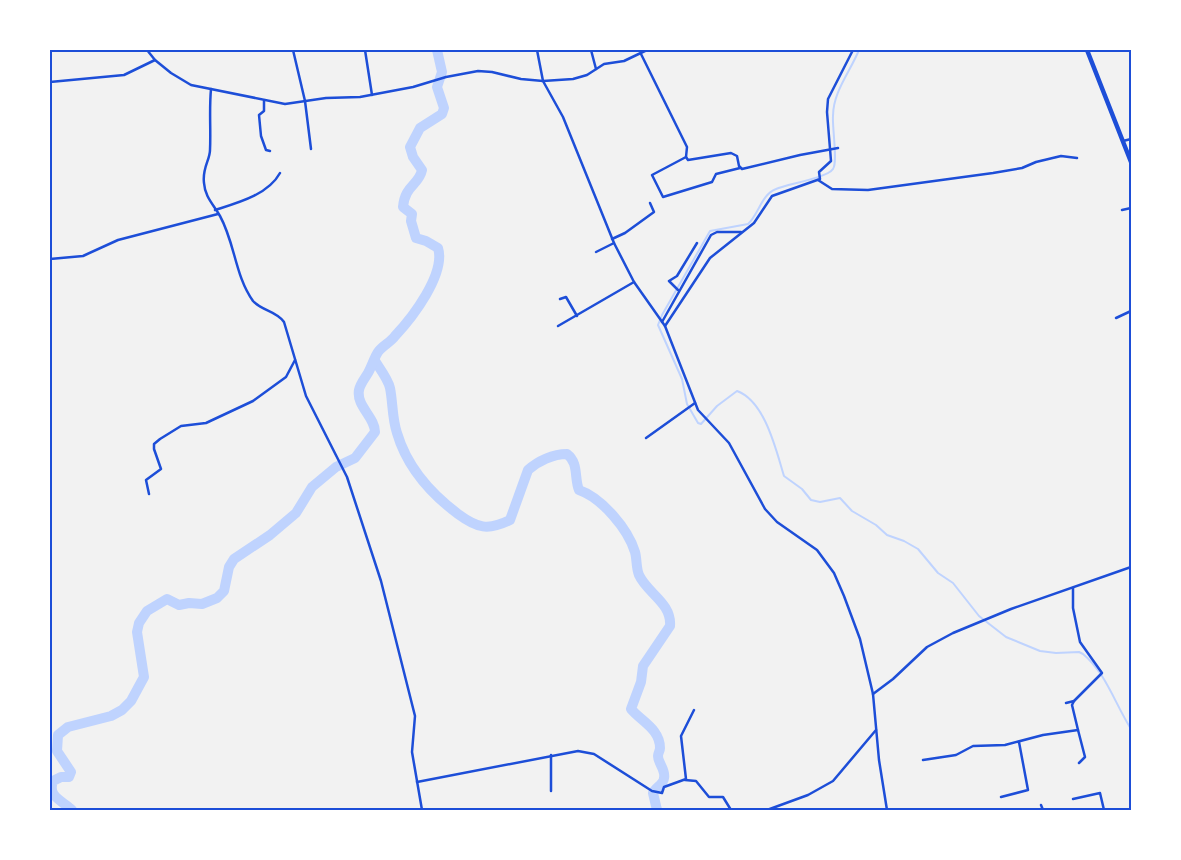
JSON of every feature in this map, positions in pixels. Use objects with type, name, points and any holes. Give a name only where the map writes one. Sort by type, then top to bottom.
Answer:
[{"type":"highway","points":[[1087,50],[1131,162]]},
{"type":"street","points":[[147,50],[155,60],[181,80],[200,88],[285,104],[372,95],[478,71],[544,81],[572,79],[610,62],[624,61],[647,50]]},
{"type":"street","points":[[293,50],[304,101],[311,149]]},
{"type":"street","points":[[365,50],[372,95]]},
{"type":"street","points":[[537,50],[544,81],[563,117],[612,239],[634,282],[665,326],[695,404],[729,443],[766,510],[777,522],[816,550],[834,573],[860,639],[873,694],[887,810]]},
{"type":"street","points":[[591,50],[596,69]]},
{"type":"street","points":[[853,50],[828,99],[827,112],[831,161],[818,173],[819,179],[832,190],[863,190],[993,173],[1062,156],[1077,158]]},
{"type":"street","points":[[641,54],[687,147],[686,157]]},
{"type":"street","points":[[50,82],[124,75],[155,60]]},
{"type":"street","points":[[211,89],[208,131],[210,152],[203,171],[205,193],[229,236],[243,284],[260,308],[281,318],[310,406],[344,469],[381,581],[412,702],[415,716],[412,752],[422,810]]},
{"type":"street","points":[[264,100],[264,111],[259,114],[259,126],[266,150],[270,151]]},
{"type":"street","points":[[1123,141],[1131,138]]},
{"type":"street","points":[[686,157],[652,175],[663,197],[712,182],[716,174],[740,168],[746,169],[800,155],[837,149]]},
{"type":"street","points":[[686,157],[692,161],[730,153],[737,156],[740,168]]},
{"type":"street","points":[[215,210],[259,193],[277,179],[280,173]]},
{"type":"street","points":[[665,326],[710,258],[756,220],[774,194],[819,179]]},
{"type":"street","points":[[612,239],[654,212],[650,203]]},
{"type":"street","points":[[1122,210],[1131,208]]},
{"type":"street","points":[[50,259],[83,256],[118,240],[218,214]]},
{"type":"street","points":[[662,322],[678,290],[714,233],[742,232]]},
{"type":"street","points":[[596,252],[614,243]]},
{"type":"street","points":[[678,290],[669,281],[677,276],[697,244],[702,251]]},
{"type":"street","points":[[558,326],[634,282]]},
{"type":"street","points":[[560,299],[566,297],[577,316]]},
{"type":"street","points":[[1116,318],[1131,311]]},
{"type":"street","points":[[149,494],[146,480],[161,469],[154,444],[181,426],[206,423],[253,401],[286,377],[295,360]]},
{"type":"street","points":[[646,438],[695,404]]},
{"type":"street","points":[[873,694],[893,679],[927,647],[987,619],[1131,567]]},
{"type":"street","points":[[1073,588],[1073,608],[1080,642],[1102,674],[1072,705],[1085,757],[1079,763]]},
{"type":"street","points":[[1066,703],[1074,701]]},
{"type":"street","points":[[685,780],[681,736],[694,710]]},
{"type":"street","points":[[767,810],[808,795],[833,781],[876,730]]},
{"type":"street","points":[[923,760],[956,755],[973,746],[993,747],[1078,730]]},
{"type":"street","points":[[1001,797],[1028,790],[1019,742]]},
{"type":"street","points":[[417,782],[578,750],[594,754],[657,793],[662,793],[664,787],[685,780],[696,781],[709,797],[723,797],[731,810]]},
{"type":"street","points":[[551,755],[551,791]]},
{"type":"street","points":[[1073,799],[1100,793],[1104,810]]},
{"type":"street","points":[[1041,805],[1043,810]]},
{"type":"waterway","points":[[72,810],[57,798],[52,791],[53,781],[61,777],[69,777],[71,772],[57,751],[58,735],[68,727],[111,716],[122,710],[131,701],[144,677],[137,632],[139,623],[147,611],[167,599],[179,605],[189,603],[202,604],[217,598],[224,591],[229,567],[234,559],[270,535],[296,513],[312,487],[336,467],[355,458],[375,432],[372,421],[360,401],[361,383],[378,352],[402,328],[426,295],[437,270],[439,259],[438,248],[416,238],[411,221],[412,214],[403,207],[406,194],[418,179],[422,170],[413,157],[410,147],[420,128],[442,114],[444,108],[437,87],[442,72],[437,50]]},
{"type":"waterway","points":[[859,50],[839,90],[834,107],[835,159],[833,169],[823,175],[781,187],[771,192],[763,200],[748,224],[710,231],[662,315],[658,325],[682,379],[687,404],[698,423],[701,424],[717,406],[737,391],[747,396],[762,415],[773,440],[784,476],[802,489],[811,500],[820,502],[840,498],[852,511],[876,525],[887,535],[904,541],[918,549],[938,573],[953,583],[979,616],[1006,637],[1040,651],[1056,653],[1079,652],[1083,654],[1104,679],[1131,729]]},
{"type":"waterway","points":[[375,361],[389,385],[395,427],[401,445],[413,468],[438,497],[465,519],[477,525],[489,527],[510,520],[528,470],[546,459],[556,455],[567,454],[575,466],[579,490],[588,494],[605,507],[627,534],[635,552],[639,575],[663,605],[670,618],[670,626],[643,666],[641,682],[631,709],[653,730],[659,741],[658,759],[663,769],[664,780],[653,793],[657,810]]}]
